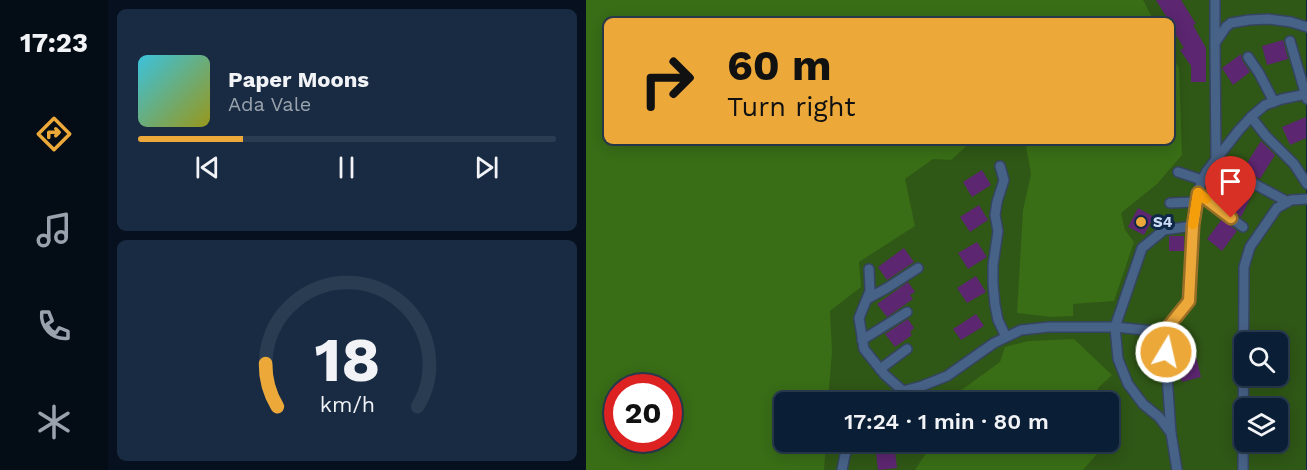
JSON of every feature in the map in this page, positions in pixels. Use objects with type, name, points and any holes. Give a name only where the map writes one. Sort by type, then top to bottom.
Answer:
[{"type":"lane","points":[[1215,0],[1216,159]]},
{"type":"lane","points":[[1215,43],[1231,23],[1268,19],[1291,22],[1306,27]]},
{"type":"lane","points":[[1177,470],[1171,433],[1164,332],[1189,301],[1196,198],[1202,180],[1216,159],[1251,117],[1265,105],[1282,99],[1306,96],[1290,41]]},
{"type":"lane","points":[[1248,57],[1274,102]]},
{"type":"lane","points":[[1251,117],[1294,164],[1306,184]]},
{"type":"lane","points":[[1216,159],[1288,202]]},
{"type":"lane","points":[[1000,166],[1004,180],[996,208],[998,231],[993,264],[993,284],[998,320],[1006,337]]},
{"type":"lane","points":[[1178,172],[1202,180]]},
{"type":"lane","points":[[1170,203],[1196,198],[1243,227]]},
{"type":"lane","points":[[1243,470],[1244,267],[1250,248],[1277,208],[1291,200],[1306,199]]},
{"type":"lane","points":[[1171,433],[1159,417],[1143,404],[1128,384],[1118,359],[1115,327],[1142,248],[1164,230],[1193,226]]},
{"type":"lane","points":[[867,299],[918,268]]},
{"type":"lane","points":[[869,269],[870,291],[859,318],[864,349],[885,375],[903,391],[947,376],[994,343],[1021,330],[1115,327],[1164,332]]},
{"type":"lane","points":[[862,340],[907,312]]},
{"type":"lane","points":[[880,369],[907,349]]},
{"type":"lane","points":[[842,470],[846,452]]},
{"type":"green space","points":[[586,0],[1143,0],[1152,18],[604,18],[604,144],[969,144],[951,160],[933,159],[905,179],[915,226],[859,262],[861,287],[830,311],[832,351],[829,392],[774,392],[774,452],[825,452],[824,470],[586,470]]},
{"type":"green space","points":[[783,0],[1306,0],[1306,470],[782,470],[780,452],[1119,452],[1119,392],[774,392],[774,395],[747,144],[1174,144],[1174,18],[777,18]]},
{"type":"green space","points":[[1174,59],[1179,68],[1182,155],[1157,184],[1121,213],[1125,230],[1134,242],[1114,301],[1073,304],[1073,316],[1051,317],[1017,313],[1023,210],[1031,174],[1026,144],[1174,144]]},
{"type":"green space","points":[[1074,339],[1112,375],[1098,388],[1098,392],[959,392],[1000,362],[1005,347],[1028,341]]},
{"type":"green space","points":[[927,452],[1096,452],[1083,470],[915,470]]},
{"type":"building","points":[[1156,0],[1181,0],[1196,24],[1193,25],[1206,48],[1206,82],[1191,82],[1191,66],[1180,50],[1184,48],[1174,32],[1174,18],[1167,18]]},
{"type":"building","points":[[1283,40],[1288,59],[1267,65],[1262,46]]},
{"type":"building","points":[[1241,54],[1250,72],[1233,85],[1222,68]]},
{"type":"building","points":[[1306,117],[1306,138],[1290,145],[1282,127]]},
{"type":"building","points":[[1261,141],[1275,155],[1260,179],[1243,169]]},
{"type":"building","points":[[982,170],[991,185],[972,197],[963,182]]},
{"type":"building","points":[[1237,181],[1254,191],[1241,217],[1230,209],[1233,204],[1227,201]]},
{"type":"building","points":[[979,205],[988,220],[970,232],[960,217]]},
{"type":"building","name":"S4","points":[[1138,208],[1154,217],[1144,235],[1128,227]]},
{"type":"building","points":[[1222,219],[1237,231],[1222,251],[1207,239]]},
{"type":"building","points":[[1169,236],[1184,236],[1184,251],[1169,251]]},
{"type":"building","points":[[977,242],[987,257],[968,269],[958,253]]},
{"type":"building","points":[[904,248],[914,262],[887,280],[878,267]]},
{"type":"building","points":[[976,276],[986,292],[967,303],[957,288]]},
{"type":"building","points":[[908,282],[915,292],[910,295],[913,299],[887,317],[877,304]]},
{"type":"building","points":[[976,314],[984,326],[961,340],[953,329]]},
{"type":"building","points":[[908,319],[914,328],[910,332],[912,335],[895,347],[885,334]]},
{"type":"building","points":[[1195,352],[1201,377],[1182,382],[1175,357]]},
{"type":"building","points":[[895,452],[897,468],[878,470],[876,453]]},
{"type":"slow traffic","points":[[1193,224],[1198,193],[1206,199]]},
{"type":"place","name":"S4","points":[[1141,222]]},
{"type":"route","points":[[1166,352],[1164,332],[1189,301],[1193,226],[1198,193],[1231,218]]}]
